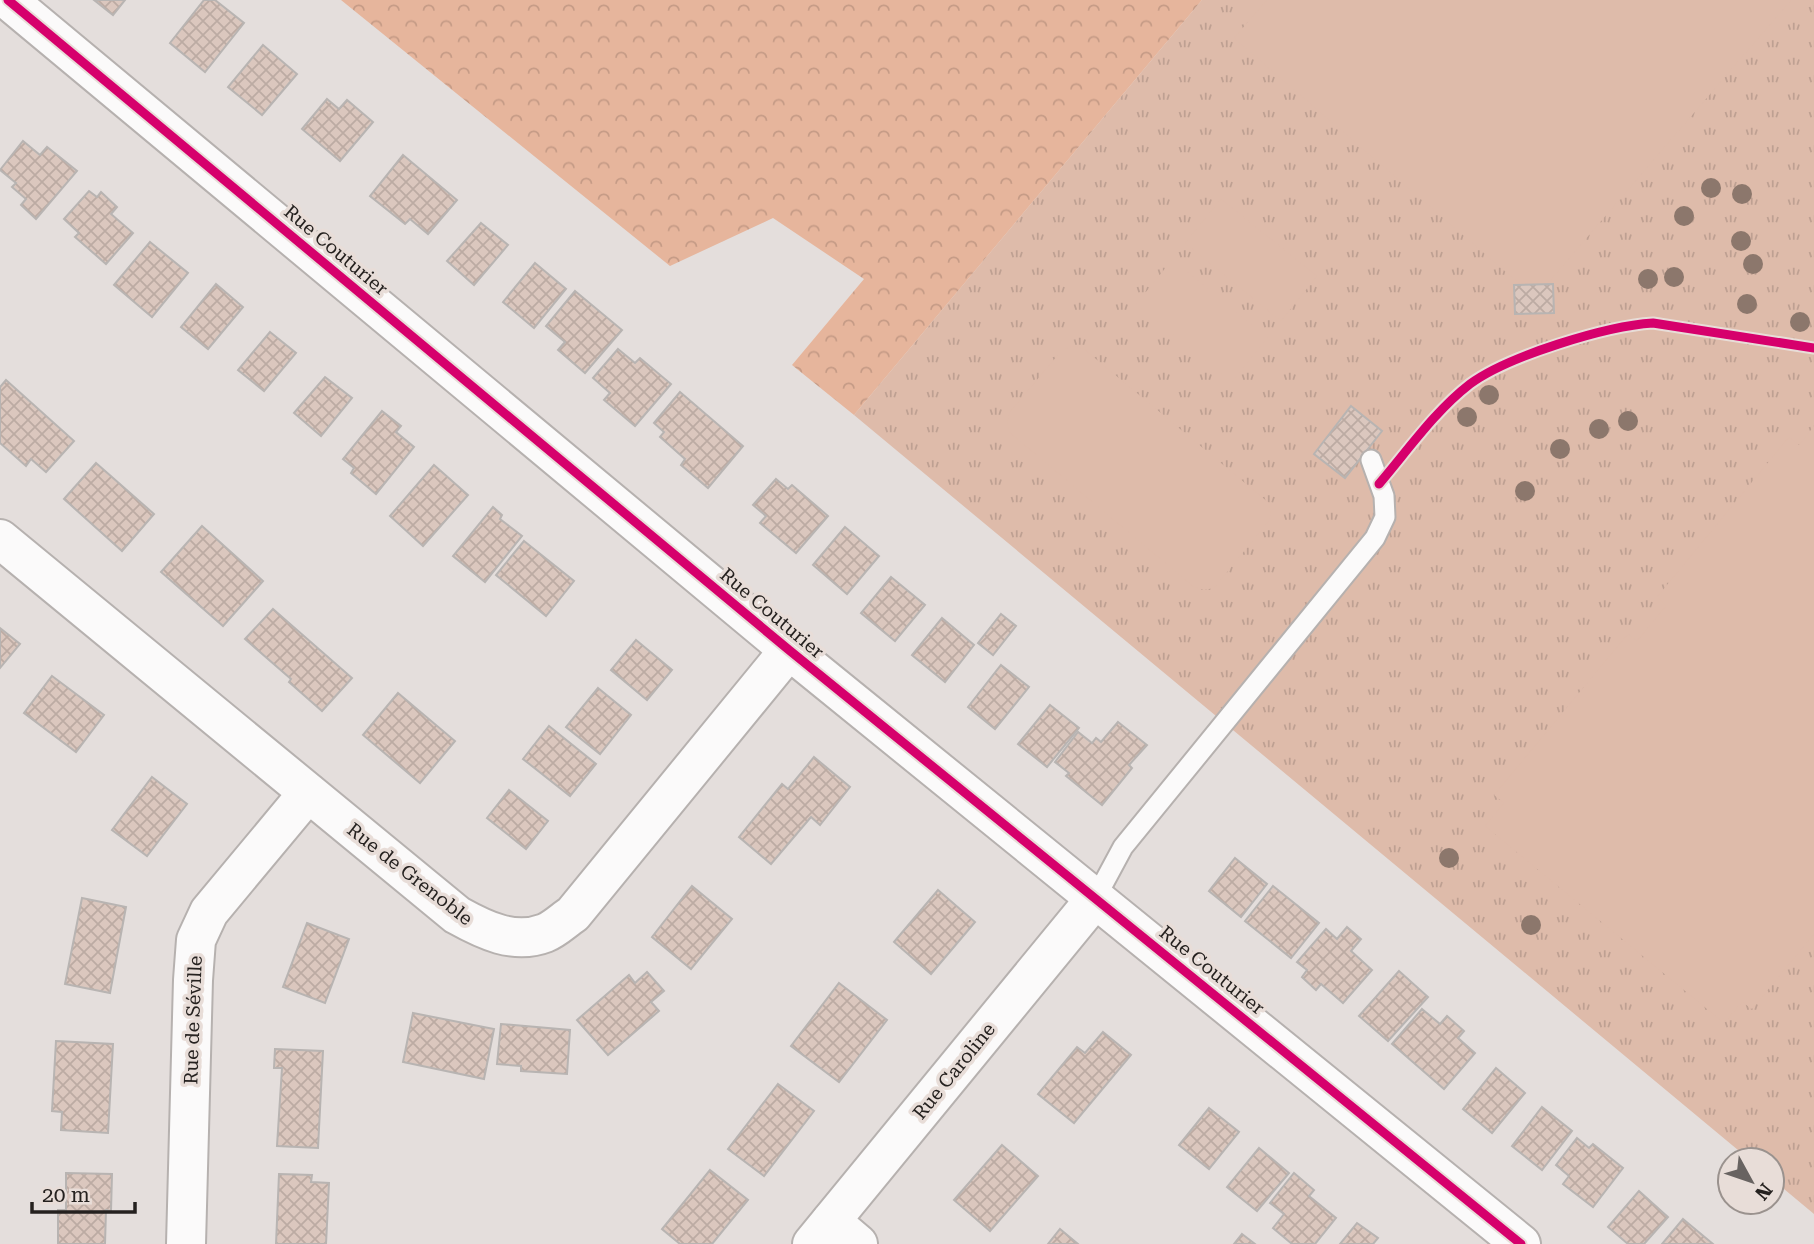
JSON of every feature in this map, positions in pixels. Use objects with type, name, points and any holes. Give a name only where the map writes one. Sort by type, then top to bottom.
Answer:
[{"type":"street","name":"Rue Couturier","points":[[8,0],[789,650],[1521,1244]]},
{"type":"street","name":"Rue de Grenoble","points":[[0,539],[457,915],[496,934],[520,937],[546,933],[573,914],[789,650]]},
{"type":"street","name":"Rue de Séville","points":[[186,1244],[196,940],[209,912],[307,793]]},
{"type":"street","name":"Rue Caroline","points":[[834,1236],[1096,898]]},
{"type":"lane","points":[[1096,898],[1123,846],[1375,538],[1385,517],[1384,496],[1371,460]]},
{"type":"green space","points":[[341,0],[1202,0],[854,415],[792,365],[864,279],[773,218],[670,266]]},
{"type":"green space","points":[[1202,0],[1814,0],[1814,1214],[1786,1191],[1786,1146],[1733,1146],[854,415]]},
{"type":"green space","points":[[1267,0],[1791,0],[1547,284],[1521,285],[1234,38]]},
{"type":"green space","points":[[1221,199],[1317,276],[1281,321],[1185,243]]},
{"type":"green space","points":[[1172,260],[1268,337],[1232,382],[1136,304]]},
{"type":"green space","points":[[1074,346],[1084,349],[1269,503],[1271,513],[1268,522],[1214,588],[1204,590],[1194,587],[1009,432],[1007,422],[1010,412],[1057,356],[1064,349]]},
{"type":"green space","points":[[1814,426],[1814,934],[1752,1009],[1742,1002],[1724,1023],[1485,826],[1504,803],[1494,795],[1628,634],[1637,641],[1666,606],[1657,597],[1789,437],[1799,445]]},
{"type":"building","points":[[94,0],[125,0],[113,15]]},
{"type":"building","points":[[204,0],[215,0],[244,23],[205,72],[170,43]]},
{"type":"building","points":[[263,45],[297,74],[262,115],[228,87]]},
{"type":"building","points":[[327,99],[339,109],[347,100],[373,122],[340,161],[302,129]]},
{"type":"building","points":[[23,141],[40,155],[47,147],[77,171],[36,219],[21,205],[26,199],[12,187],[16,183],[0,170]]},
{"type":"building","points":[[403,155],[457,200],[428,234],[410,219],[405,224],[370,196]]},
{"type":"building","points":[[89,191],[97,197],[101,192],[117,207],[111,214],[133,233],[106,264],[75,237],[79,233],[64,219]]},
{"type":"building","points":[[481,223],[508,245],[474,285],[447,261]]},
{"type":"building","points":[[150,242],[188,273],[152,317],[114,285]]},
{"type":"building","points":[[535,263],[566,289],[534,328],[503,302]]},
{"type":"building","points":[[216,284],[243,307],[208,349],[181,327]]},
{"type":"building","points":[[1553,284],[1554,313],[1515,314],[1514,285]]},
{"type":"building","points":[[575,291],[622,330],[585,373],[558,350],[565,342],[546,326]]},
{"type":"building","points":[[270,332],[296,353],[264,391],[238,370]]},
{"type":"building","points":[[618,349],[635,363],[640,358],[671,384],[635,426],[604,400],[610,393],[593,378]]},
{"type":"building","points":[[325,377],[352,398],[321,436],[294,413]]},
{"type":"building","points":[[6,380],[74,441],[46,472],[31,459],[26,466],[0,443],[0,387]]},
{"type":"building","points":[[680,392],[743,446],[708,488],[681,465],[685,459],[660,437],[664,432],[654,423]]},
{"type":"building","points":[[1351,406],[1382,431],[1345,478],[1314,454]]},
{"type":"building","points":[[382,411],[401,426],[396,432],[414,447],[376,494],[351,473],[354,468],[343,459]]},
{"type":"building","points":[[96,463],[154,514],[122,551],[64,499]]},
{"type":"building","points":[[434,465],[468,495],[423,546],[390,516]]},
{"type":"building","points":[[776,479],[788,489],[792,485],[828,516],[796,553],[760,523],[766,516],[753,505]]},
{"type":"building","points":[[493,507],[502,515],[500,519],[522,536],[485,582],[453,556]]},
{"type":"building","points":[[202,526],[263,581],[223,626],[161,572]]},
{"type":"building","points":[[845,527],[879,556],[847,594],[813,565]]},
{"type":"building","points":[[524,541],[574,581],[546,616],[496,575]]},
{"type":"building","points":[[891,577],[925,605],[895,641],[861,613]]},
{"type":"building","points":[[273,609],[352,678],[322,711],[289,682],[291,679],[245,639]]},
{"type":"building","points":[[1001,614],[1016,626],[993,655],[978,643]]},
{"type":"building","points":[[942,618],[974,645],[945,682],[912,655]]},
{"type":"building","points":[[0,628],[20,644],[0,668]]},
{"type":"building","points":[[636,640],[672,670],[647,700],[611,670]]},
{"type":"building","points":[[1001,665],[1029,687],[995,729],[968,707]]},
{"type":"building","points":[[52,676],[104,715],[76,752],[24,713]]},
{"type":"building","points":[[598,688],[631,715],[600,754],[566,727]]},
{"type":"building","points":[[398,693],[455,741],[420,783],[363,735]]},
{"type":"building","points":[[1050,705],[1079,728],[1047,767],[1018,744]]},
{"type":"building","points":[[1118,722],[1147,745],[1129,765],[1132,768],[1102,805],[1066,776],[1069,773],[1055,762],[1078,732],[1092,743],[1096,738],[1101,742]]},
{"type":"building","points":[[549,726],[596,764],[570,796],[523,759]]},
{"type":"building","points":[[814,757],[850,787],[820,825],[811,817],[771,864],[739,837],[782,784],[788,789]]},
{"type":"building","points":[[152,777],[187,804],[147,856],[112,830]]},
{"type":"building","points":[[509,790],[548,821],[526,849],[487,818]]},
{"type":"building","points":[[1235,858],[1267,884],[1241,917],[1209,891]]},
{"type":"building","points":[[692,886],[732,919],[691,969],[652,937]]},
{"type":"building","points":[[1273,886],[1319,923],[1291,958],[1245,921]]},
{"type":"building","points":[[938,890],[975,922],[931,974],[894,942]]},
{"type":"building","points":[[82,898],[126,907],[110,993],[65,984]]},
{"type":"building","points":[[307,923],[349,939],[325,1003],[283,987]]},
{"type":"building","points":[[1347,927],[1361,939],[1351,951],[1372,970],[1343,1003],[1321,984],[1316,990],[1302,977],[1307,970],[1297,962],[1326,929],[1337,939]]},
{"type":"building","points":[[1399,971],[1428,997],[1388,1041],[1359,1016]]},
{"type":"building","points":[[647,972],[664,991],[651,1002],[659,1011],[608,1055],[577,1020],[629,975],[635,983]]},
{"type":"building","points":[[839,983],[887,1020],[839,1082],[791,1046]]},
{"type":"building","points":[[1422,1009],[1440,1024],[1447,1016],[1464,1031],[1458,1038],[1475,1053],[1444,1089],[1392,1044]]},
{"type":"building","points":[[413,1013],[494,1029],[484,1079],[403,1062]]},
{"type":"building","points":[[501,1024],[570,1030],[567,1074],[521,1071],[521,1066],[497,1064]]},
{"type":"building","points":[[1103,1032],[1131,1055],[1074,1123],[1038,1094],[1077,1047],[1085,1053]]},
{"type":"building","points":[[56,1041],[113,1044],[108,1133],[61,1130],[62,1112],[52,1111]]},
{"type":"building","points":[[275,1049],[323,1051],[318,1148],[277,1146],[282,1068],[274,1068]]},
{"type":"building","points":[[1496,1068],[1525,1093],[1492,1133],[1463,1109]]},
{"type":"building","points":[[778,1084],[814,1111],[764,1176],[728,1149]]},
{"type":"building","points":[[1542,1107],[1572,1131],[1542,1170],[1512,1146]]},
{"type":"building","points":[[1209,1108],[1239,1132],[1209,1169],[1179,1145]]},
{"type":"building","points":[[1577,1138],[1589,1148],[1593,1144],[1623,1168],[1593,1207],[1563,1184],[1569,1176],[1556,1165]]},
{"type":"building","points":[[1002,1145],[1038,1176],[990,1231],[954,1200]]},
{"type":"building","points":[[1259,1148],[1289,1173],[1257,1211],[1227,1187]]},
{"type":"building","points":[[710,1170],[748,1200],[712,1244],[680,1244],[662,1229]]},
{"type":"building","points":[[66,1173],[112,1174],[111,1211],[106,1210],[105,1244],[58,1244],[58,1210],[66,1210]]},
{"type":"building","points":[[1294,1173],[1314,1190],[1309,1196],[1336,1218],[1315,1244],[1292,1244],[1273,1228],[1284,1214],[1270,1203]]},
{"type":"building","points":[[279,1174],[312,1175],[311,1182],[329,1183],[326,1244],[276,1244]]},
{"type":"building","points":[[1639,1191],[1668,1217],[1644,1244],[1628,1244],[1608,1227]]},
{"type":"building","points":[[1683,1219],[1713,1244],[1662,1244]]},
{"type":"building","points":[[1357,1223],[1378,1238],[1373,1244],[1340,1244]]},
{"type":"building","points":[[1060,1229],[1078,1244],[1048,1244]]},
{"type":"building","points":[[1242,1234],[1255,1244],[1234,1244]]},
{"type":"cycle path","points":[[8,0],[789,650],[1521,1244]]},
{"type":"cycle path","points":[[1379,484],[1433,419],[1470,384],[1508,363],[1558,344],[1610,330],[1653,323],[1814,348]]}]
